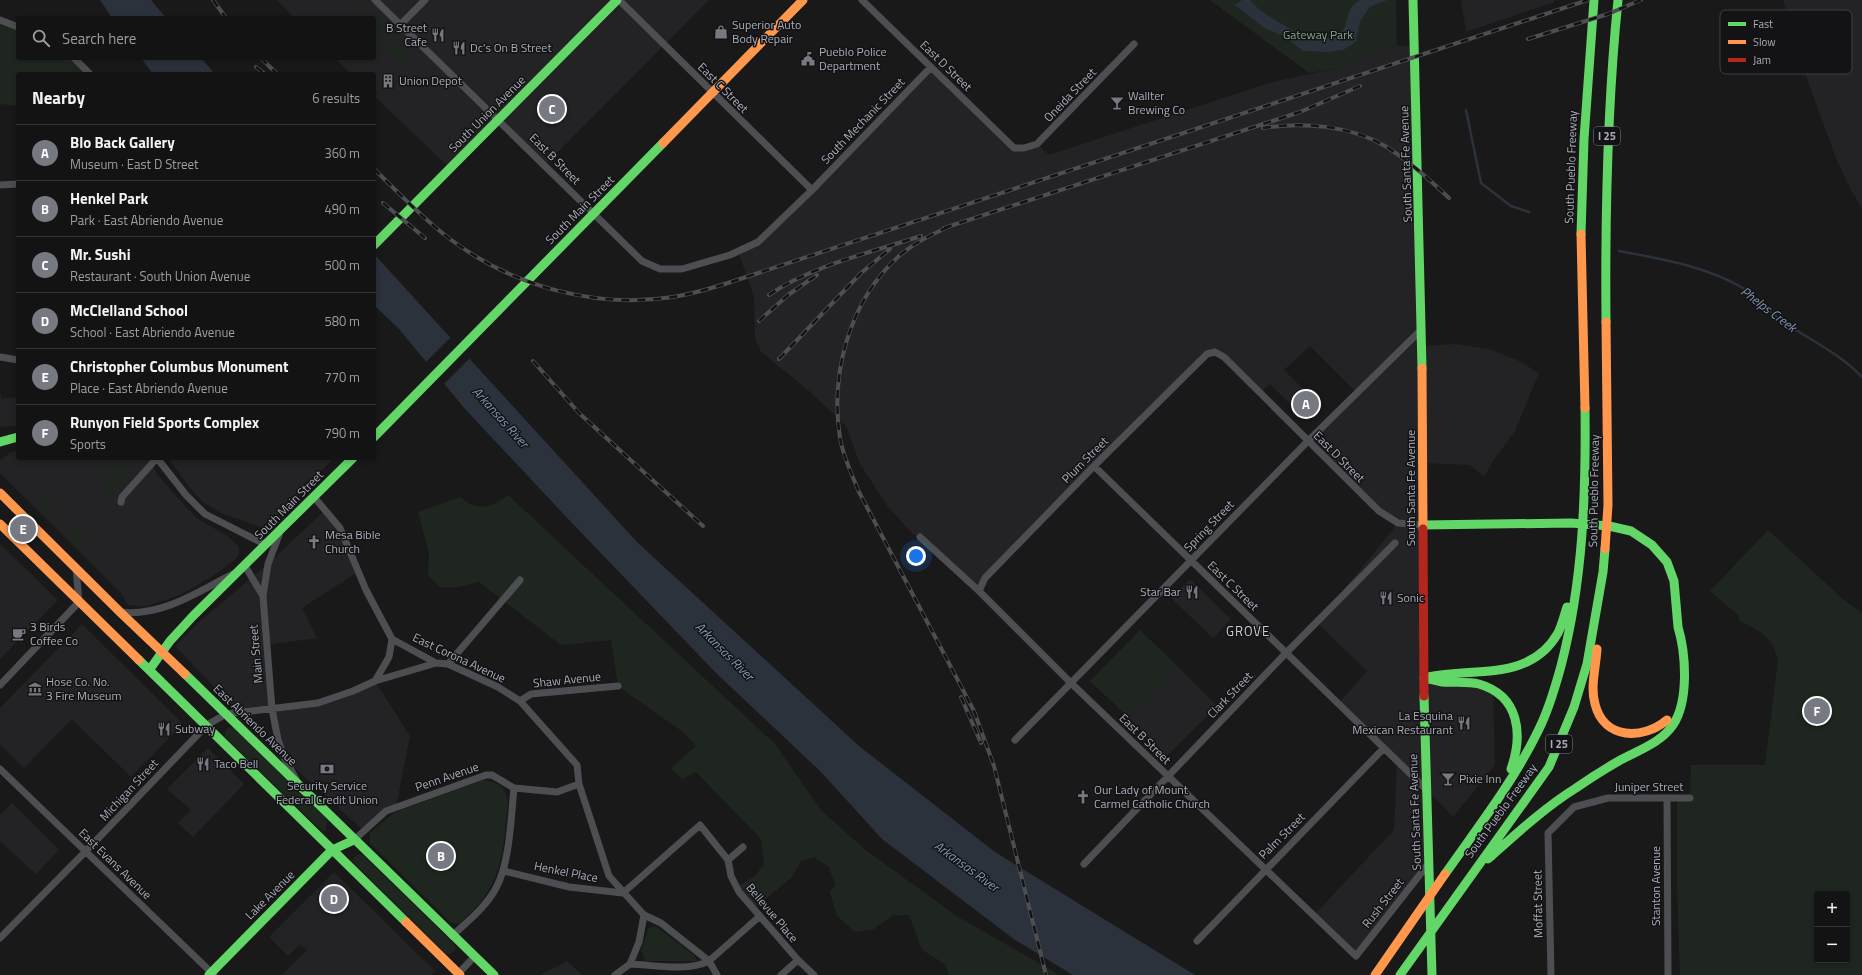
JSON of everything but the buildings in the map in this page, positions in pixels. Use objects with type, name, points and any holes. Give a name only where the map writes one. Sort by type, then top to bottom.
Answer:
[{"type":"main road","name":"South Union Avenue","points":[[376,243],[618,0]]},
{"type":"main road","name":"South Main Street","points":[[376,435],[803,0]]},
{"type":"main road","name":"South Santa Fe Avenue","points":[[1413,0],[1419,184],[1424,678],[1432,975]]},
{"type":"main road","name":"South Pueblo Freeway","points":[[1375,975],[1402,934],[1511,780],[1535,739],[1551,699],[1566,644],[1577,575],[1585,502],[1581,222],[1583,132],[1594,0]]},
{"type":"main road","name":"South Pueblo Freeway","points":[[1401,973],[1549,767],[1564,734],[1588,664],[1603,572],[1608,505],[1605,251],[1607,134],[1611,68],[1618,0]]},
{"type":"main road","points":[[2,440],[16,438]]},
{"type":"main road","name":"South Main Street","points":[[150,669],[162,651],[197,610],[243,568],[351,460]]},
{"type":"main road","name":"East Abriendo Avenue","points":[[0,493],[120,612],[300,784],[354,840],[452,936],[494,975]]},
{"type":"main road","points":[[1423,524],[1571,523],[1609,526],[1631,531],[1652,545],[1667,562],[1674,581],[1678,627],[1683,638],[1684,691],[1681,709],[1669,730],[1654,742],[1604,769],[1556,801],[1470,875]]},
{"type":"main road","points":[[0,524],[273,790],[458,975]]},
{"type":"main road","points":[[1603,572],[1594,697],[1598,714],[1604,722],[1624,733],[1643,734],[1660,728],[1670,717],[1676,698],[1674,639],[1678,627]]},
{"type":"main road","points":[[1424,678],[1439,673],[1511,669],[1534,661],[1548,648],[1558,633],[1577,575]]},
{"type":"main road","points":[[1424,678],[1441,682],[1466,682],[1484,685],[1500,696],[1510,707],[1517,721],[1520,737],[1512,768],[1469,839]]},
{"type":"main road","name":"Lake Avenue","points":[[211,974],[332,850],[354,840]]},
{"type":"street","name":"East B Street","points":[[375,0],[642,261],[660,269],[682,269],[730,255],[758,242],[812,190]]},
{"type":"street","points":[[401,24],[425,0]]},
{"type":"street","name":"East C Street","points":[[618,0],[812,190]]},
{"type":"street","name":"East D Street","points":[[862,0],[1014,148]]},
{"type":"street","points":[[0,20],[16,26]]},
{"type":"street","name":"Oneida Street","points":[[1014,148],[1024,148],[1037,144],[1134,44]]},
{"type":"street","points":[[76,60],[88,72]]},
{"type":"street","name":"South Mechanic Street","points":[[812,190],[930,67]]},
{"type":"street","points":[[0,186],[16,184]]},
{"type":"street","name":"Spring Street","points":[[1015,740],[1308,441],[1421,330]]},
{"type":"street","name":"East D Street","points":[[1215,352],[1224,357],[1385,516],[1403,524],[1423,524]]},
{"type":"street","name":"Plum Street","points":[[979,591],[985,578],[1094,466],[1207,354],[1215,352]]},
{"type":"street","points":[[0,357],[16,360]]},
{"type":"street","points":[[121,502],[122,497],[155,460]]},
{"type":"street","points":[[159,460],[186,494],[205,514],[266,545]]},
{"type":"street","name":"East C Street","points":[[1094,466],[1426,789]]},
{"type":"street","points":[[314,498],[340,528],[366,590],[392,639],[389,657],[375,681]]},
{"type":"street","name":"Main Street","points":[[280,531],[268,564],[262,596],[272,709],[278,740],[286,759],[300,784]]},
{"type":"street","name":"East B Street","points":[[920,537],[979,591],[1071,683],[1264,870],[1356,956]]},
{"type":"street","name":"Clark Street","points":[[1084,864],[1286,653],[1395,543]]},
{"type":"street","points":[[0,685],[79,602],[76,568]]},
{"type":"street","name":"Main Street","points":[[243,568],[262,596]]},
{"type":"street","name":"South Main Street","points":[[120,612],[147,612],[180,602],[243,568]]},
{"type":"street","points":[[448,664],[520,580]]},
{"type":"street","name":"East Corona Avenue","points":[[392,639],[436,663],[448,664],[498,687],[520,701],[577,765],[579,784],[609,876],[644,915],[661,923],[709,961],[717,975]]},
{"type":"street","points":[[226,714],[318,703],[354,691],[375,681],[436,663]]},
{"type":"street","name":"Shaw Avenue","points":[[520,701],[530,694],[618,686]]},
{"type":"street","name":"Michigan Street","points":[[0,938],[86,851],[206,725],[226,714]]},
{"type":"street","name":"Palm Street","points":[[1197,941],[1264,870],[1384,748]]},
{"type":"street","name":"East Evans Avenue","points":[[0,769],[211,974]]},
{"type":"street","name":"Penn Avenue","points":[[354,840],[386,811],[486,775],[492,775],[514,788],[557,792],[579,784]]},
{"type":"street","points":[[452,936],[482,907],[496,889],[504,871],[514,788]]},
{"type":"street","name":"Juniper Street","points":[[1548,833],[1574,807],[1608,798],[1690,798]]},
{"type":"street","name":"Stanton Avenue","points":[[1667,798],[1668,975]]},
{"type":"street","name":"Bellevue Place","points":[[623,893],[700,825],[728,860],[731,876],[739,892],[798,960],[814,975]]},
{"type":"street","name":"Moffat Street","points":[[1548,833],[1551,975]]},
{"type":"street","points":[[728,860],[743,847]]},
{"type":"street","name":"Rush Street","points":[[1356,956],[1429,863]]},
{"type":"street","name":"Henkel Place","points":[[504,871],[569,887],[623,893]]},
{"type":"street","points":[[615,975],[630,964],[639,942],[644,915]]},
{"type":"street","points":[[630,964],[688,967],[709,961],[760,916]]},
{"type":"street","points":[[458,975],[475,956]]},
{"type":"street","points":[[781,975],[798,960]]},
{"type":"shaded area","points":[[277,0],[709,0],[545,165],[499,120],[450,168],[376,98],[376,72],[349,72],[336,60],[376,60],[376,16],[292,16]]},
{"type":"shaded area","points":[[1461,0],[1555,0],[1552,3],[1466,32]]},
{"type":"shaded area","points":[[1783,0],[1862,0],[1862,208],[1851,190],[1837,161],[1805,74],[1852,74],[1852,10],[1786,10]]},
{"type":"shaded area","points":[[1397,46],[1414,46],[1422,346],[1455,344],[1489,349],[1519,361],[1539,373],[1515,431],[1493,461],[1484,477],[1470,465],[1423,463],[1424,678],[1493,691],[1495,765],[1453,817],[1427,790],[1429,863],[1356,956],[1313,916],[1394,830],[1397,761],[1338,704],[1367,671],[1317,623],[1398,523],[1392,521],[1308,441],[1357,393],[1310,346],[1284,370],[1322,407],[1307,421],[1270,384],[1260,393],[1224,357],[1207,354],[985,578],[979,591],[920,537],[913,534],[888,507],[860,464],[846,426],[808,390],[761,352],[755,338],[754,297],[738,251],[758,242],[931,67],[1014,148],[1037,144],[1049,155],[1272,82],[1339,68]]},
{"type":"shaded area","points":[[0,393],[2,399],[16,397],[16,425],[0,427]]},
{"type":"shaded area","points":[[16,451],[16,460],[150,460],[157,474],[185,506],[198,519],[228,536],[239,547],[239,554],[237,558],[213,576],[180,595],[144,607],[129,605],[126,603],[121,593],[0,473],[0,460]]},
{"type":"shaded area","points":[[169,460],[332,460],[268,525],[262,528],[221,513],[203,502],[190,488]]},
{"type":"shaded area","points":[[325,510],[340,528],[358,572],[302,608],[317,638],[267,645],[272,709],[239,713],[175,646],[199,622],[268,564]]},
{"type":"shaded area","points":[[0,544],[58,600],[0,659]]},
{"type":"shaded area","points":[[1190,579],[1231,619],[1213,638],[1171,598]]},
{"type":"shaded area","points":[[82,624],[183,724],[131,777],[72,719],[24,768],[0,744],[0,708]]},
{"type":"shaded area","points":[[1177,666],[1217,706],[1167,756],[1129,718]]},
{"type":"shaded area","points":[[375,681],[410,736],[396,807],[364,831],[285,759],[272,709],[318,703]]},
{"type":"shaded area","points":[[208,748],[244,784],[193,837],[178,823],[191,810],[167,789]]},
{"type":"shaded area","points":[[12,803],[59,850],[36,874],[0,841],[0,815]]},
{"type":"shaded area","points":[[334,872],[435,971],[431,975],[282,975],[307,950],[300,944],[288,956],[269,937]]},
{"type":"shaded area","points":[[567,961],[582,975],[540,975]]},
{"type":"green space","name":"Gateway Park","points":[[1210,0],[1396,0],[1397,46],[1339,68],[1309,73]]},
{"type":"green space","points":[[367,9],[374,16],[360,16]]},
{"type":"green space","points":[[376,18],[389,30],[385,38],[378,41],[376,38]]},
{"type":"green space","points":[[0,20],[16,26],[16,60],[76,60],[88,72],[16,72],[16,106],[0,104]]},
{"type":"green space","points":[[398,39],[411,52],[401,61],[388,49],[395,40]]},
{"type":"green space","points":[[129,461],[134,467],[109,493],[101,478]]},
{"type":"green space","points":[[508,495],[775,744],[821,810],[863,848],[958,917],[1060,975],[949,975],[945,964],[922,950],[909,915],[893,915],[874,929],[855,932],[837,916],[830,892],[835,885],[829,867],[814,857],[801,861],[792,877],[754,909],[737,887],[755,876],[764,864],[761,839],[696,772],[682,779],[671,768],[696,746],[683,732],[618,686],[611,640],[561,645],[479,582],[459,587],[439,587],[428,575],[429,554],[418,512],[460,497],[472,505],[484,506],[496,503]]},
{"type":"green space","points":[[41,497],[50,498],[50,509],[54,512],[51,518],[35,502]]},
{"type":"green space","points":[[70,527],[83,528],[81,547],[65,530]]},
{"type":"green space","points":[[1768,530],[1844,600],[1862,613],[1862,975],[1680,975],[1677,884],[1677,798],[1690,798],[1691,765],[1765,765],[1778,661],[1776,652],[1769,640],[1764,635],[1739,620],[1739,616],[1710,591]]},
{"type":"green space","points":[[1140,630],[1177,666],[1129,718],[1090,681]]},
{"type":"green space","points":[[229,727],[234,728],[324,816],[327,822],[326,831],[322,831],[225,737],[225,732]]},
{"type":"green space","points":[[484,780],[498,784],[505,792],[508,802],[503,845],[499,867],[491,886],[481,901],[459,924],[450,922],[370,843],[370,833],[395,812]]},
{"type":"green space","points":[[359,854],[363,855],[455,945],[456,949],[451,954],[446,954],[353,862],[352,860],[355,856]]},
{"type":"green space","points":[[655,926],[695,956],[697,961],[646,961],[641,951],[648,929]]},
{"type":"water","points":[[100,0],[151,0],[164,16],[111,16]]},
{"type":"water","points":[[1242,0],[1250,0],[1258,9],[1305,38],[1310,40],[1320,40],[1335,36],[1343,29],[1351,8],[1360,0],[1387,0],[1370,7],[1360,21],[1356,41],[1343,50],[1327,52],[1303,51],[1284,36],[1266,29],[1235,5]]},
{"type":"water","points":[[142,60],[203,60],[213,72],[152,72]]},
{"type":"water","name":"Arkansas River","points":[[376,256],[637,542],[859,746],[995,852],[1195,975],[1073,975],[1015,940],[882,839],[821,772],[715,672],[571,522],[465,409],[399,329],[376,307]]},
{"type":"pier","points":[[452,336],[471,357],[443,385],[425,363]]},
{"type":"waterway","name":"Phelps Creek","points":[[1466,110],[1481,183],[1511,206],[1529,212]]},
{"type":"waterway","name":"Phelps Creek","points":[[1619,251],[1683,264],[1729,280],[1749,292],[1782,321],[1836,355],[1862,377]]},
{"type":"railway","points":[[213,0],[225,16]]},
{"type":"railway","points":[[376,171],[430,223],[450,239],[500,270],[527,281],[556,290],[585,296],[614,300],[644,300],[673,297],[726,284],[1588,0]]},
{"type":"railway","points":[[1528,39],[1608,14],[1641,0]]},
{"type":"railway","points":[[263,60],[275,72]]},
{"type":"railway","points":[[256,67],[262,72]]},
{"type":"railway","points":[[944,228],[1300,112],[1360,86]]},
{"type":"railway","points":[[1263,128],[1293,125],[1341,129],[1356,133],[1385,146],[1402,157],[1449,198]]},
{"type":"railway","points":[[383,203],[425,238]]},
{"type":"railway","points":[[948,227],[929,236],[905,251],[882,274],[867,294],[856,316],[847,340],[841,364],[838,389],[840,438],[845,459],[859,492],[974,711],[994,766],[1046,975]]},
{"type":"railway","points":[[769,295],[785,285],[822,268],[921,236]]},
{"type":"railway","points":[[779,359],[861,273],[890,249]]},
{"type":"railway","points":[[759,321],[788,295],[817,275]]},
{"type":"railway","points":[[533,361],[579,413],[703,526]]},
{"type":"railway","points":[[961,697],[981,743]]},
{"type":"traffic: fast","points":[[376,243],[617,0]]},
{"type":"traffic: fast","points":[[1413,0],[1422,368]]},
{"type":"traffic: fast","points":[[1581,234],[1584,139],[1594,0]]},
{"type":"traffic: fast","points":[[1606,322],[1606,241],[1609,121],[1618,0]]},
{"type":"traffic: fast","points":[[376,435],[663,143]]},
{"type":"traffic: fast","points":[[1445,874],[1495,803],[1518,767],[1543,721],[1554,690],[1568,634],[1579,570],[1584,506],[1585,408]]},
{"type":"traffic: fast","points":[[0,442],[16,438]]},
{"type":"traffic: fast","points":[[150,669],[170,641],[193,616],[351,460]]},
{"type":"traffic: fast","points":[[1423,529],[1423,525],[1571,523],[1609,526],[1631,531],[1652,545],[1667,562],[1674,581],[1678,627]]},
{"type":"traffic: fast","points":[[1400,975],[1549,767],[1574,707],[1587,664],[1603,572],[1605,549]]},
{"type":"traffic: fast","points":[[1428,677],[1446,674],[1500,670],[1517,666],[1532,659],[1546,649],[1558,633],[1567,607]]},
{"type":"traffic: fast","points":[[1488,859],[1530,822],[1564,796],[1612,765],[1655,742],[1668,732],[1678,715],[1684,691],[1683,650],[1678,627]]},
{"type":"traffic: fast","points":[[139,660],[406,922]]},
{"type":"traffic: fast","points":[[185,674],[494,975]]},
{"type":"traffic: fast","points":[[1424,678],[1442,682],[1479,684],[1493,690],[1503,698],[1510,707],[1515,718],[1517,730],[1517,743],[1511,769]]},
{"type":"traffic: fast","points":[[1424,696],[1432,975]]},
{"type":"traffic: fast","points":[[209,975],[332,850],[354,840]]},
{"type":"traffic: slow","points":[[663,143],[803,0]]},
{"type":"traffic: slow","points":[[1581,234],[1585,408]]},
{"type":"traffic: slow","points":[[1605,549],[1608,505],[1606,322]]},
{"type":"traffic: slow","points":[[1422,368],[1423,525]]},
{"type":"traffic: slow","points":[[0,493],[185,674]]},
{"type":"traffic: slow","points":[[0,524],[139,660]]},
{"type":"traffic: slow","points":[[1597,649],[1593,691],[1595,704],[1600,716],[1607,724],[1615,730],[1625,733],[1636,733],[1657,727],[1667,720]]},
{"type":"traffic: slow","points":[[1375,975],[1445,874]]},
{"type":"traffic: slow","points":[[406,922],[460,975]]},
{"type":"traffic: jam","points":[[1423,529],[1424,696]]},
{"type":"place","name":"Superior Auto Body Repair","points":[[721,32]]},
{"type":"place","name":"B Street Cafe","points":[[438,35]]},
{"type":"place","name":"Dc's On B Street","points":[[459,48]]},
{"type":"place","name":"Pueblo Police Department","points":[[808,59]]},
{"type":"place","name":"Union Depot","points":[[388,81]]},
{"type":"place","name":"Wallter Brewing Co","points":[[1117,103]]},
{"type":"place","name":"Mr. Sushi","points":[[552,109]]},
{"type":"place","name":"Blo Back Gallery","points":[[1306,404]]},
{"type":"place","name":"Christopher Columbus Monument","points":[[23,529]]},
{"type":"place","name":"Mesa Bible Church","points":[[314,542]]},
{"type":"place","name":"Star Bar","points":[[1192,592]]},
{"type":"place","name":"Sonic","points":[[1386,598]]},
{"type":"place","name":"3 Birds Coffee Co","points":[[19,634]]},
{"type":"place","name":"Hose Co. No. 3 Fire Museum","points":[[35,689]]},
{"type":"place","name":"Runyon Field Sports Complex","points":[[1817,711]]},
{"type":"place","name":"La Esquina Mexican Restaurant","points":[[1464,723]]},
{"type":"place","name":"Subway","points":[[164,729]]},
{"type":"place","name":"Taco Bell","points":[[203,764]]},
{"type":"place","name":"Security Service Federal Credit Union","points":[[327,769]]},
{"type":"place","name":"Pixie Inn","points":[[1448,779]]},
{"type":"place","name":"Our Lady of Mount Carmel Catholic Church","points":[[1083,797]]},
{"type":"place","name":"Henkel Park","points":[[441,856]]},
{"type":"place","name":"McClelland School","points":[[334,899]]},
{"type":"district","name":"GROVE","points":[[1248,631]]}]
